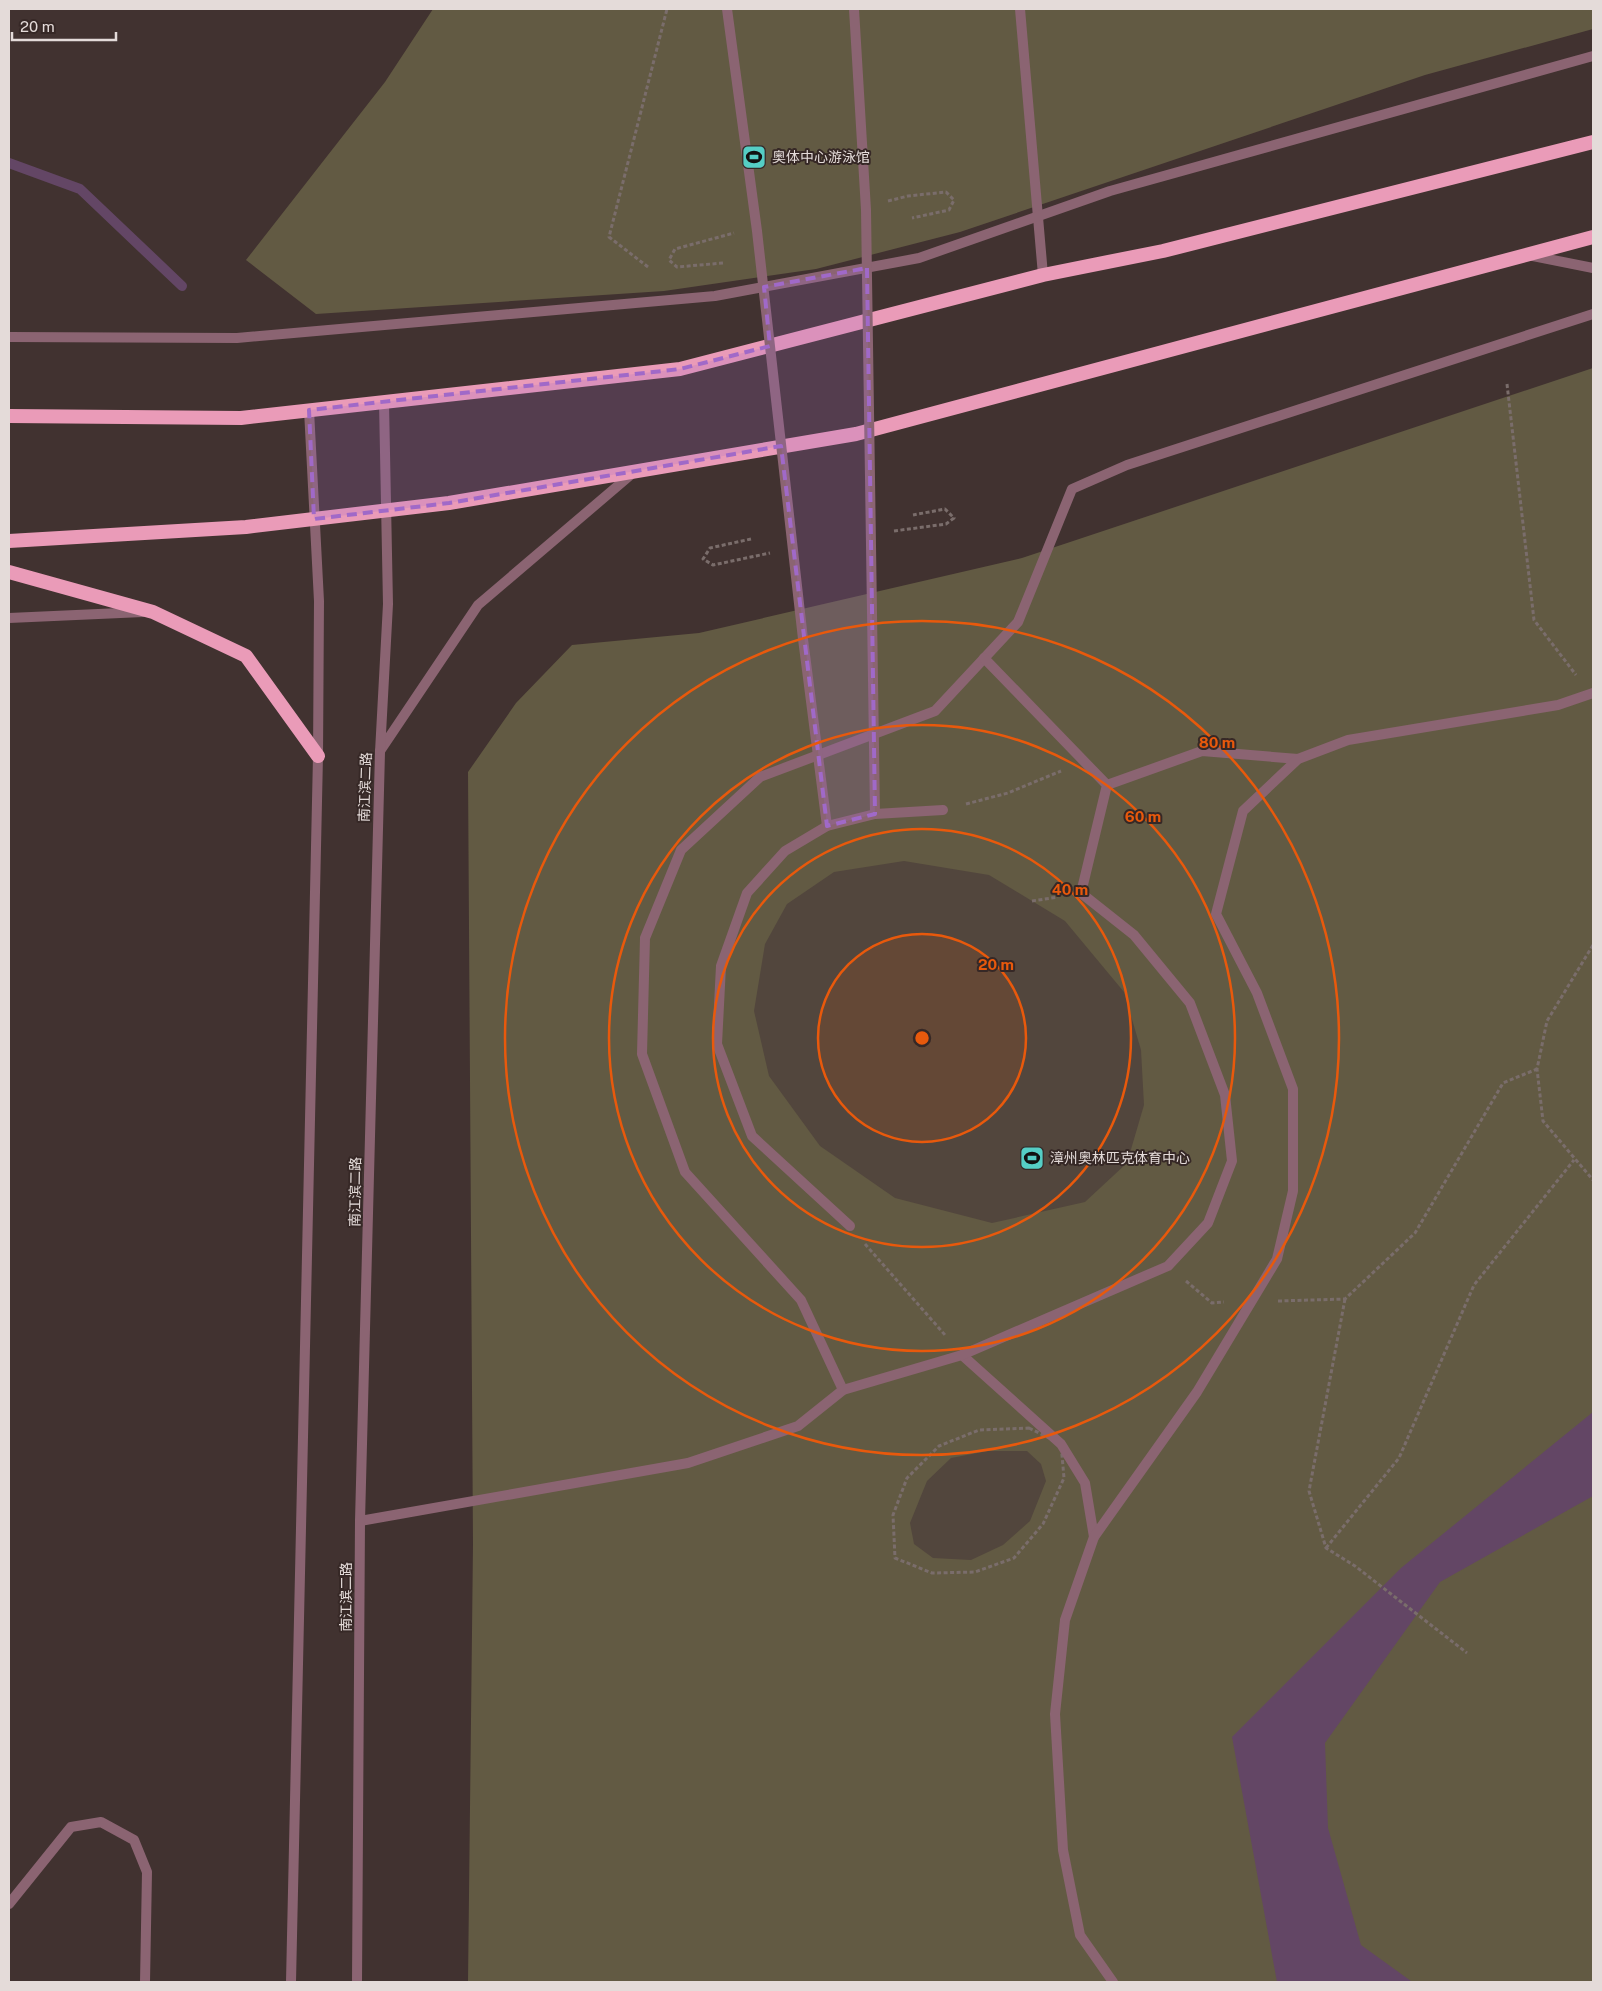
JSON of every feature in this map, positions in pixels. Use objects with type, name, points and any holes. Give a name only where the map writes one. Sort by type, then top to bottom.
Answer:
[{"type":"highway","points":[[9,416],[241,418],[680,369],[1043,275],[1164,251],[1593,142]]},
{"type":"highway","points":[[9,541],[246,527],[386,511],[449,503],[856,434],[1593,238]]},
{"type":"highway","points":[[9,572],[154,612],[246,656],[318,756]]},
{"type":"street","points":[[727,9],[757,231],[827,826]]},
{"type":"street","points":[[854,9],[866,210],[875,814]]},
{"type":"street","points":[[1020,9],[1043,275]]},
{"type":"street","points":[[9,337],[237,338],[715,296],[919,258],[1110,191],[1593,56]]},
{"type":"street","points":[[1526,255],[1593,268]]},
{"type":"street","points":[[843,1390],[801,1300],[685,1172],[642,1054],[645,938],[681,850],[760,777],[934,711],[1018,622],[1072,489],[1128,466],[1593,314]]},
{"type":"street","name":"南江滨二路","points":[[357,1982],[360,1521],[380,752],[388,604],[384,402]]},
{"type":"street","points":[[290,1982],[318,756],[319,601],[309,410]]},
{"type":"street","points":[[380,752],[478,605],[636,470]]},
{"type":"street","points":[[9,618],[154,612]]},
{"type":"street","points":[[984,658],[1107,785]]},
{"type":"street","points":[[1113,1982],[1080,1936],[1063,1850],[1055,1714],[1065,1620],[1094,1537],[1197,1392],[1277,1259],[1293,1191],[1293,1089],[1257,994],[1216,914],[1242,811],[1298,759],[1348,740],[1558,705],[1592,694]]},
{"type":"street","points":[[1107,785],[1202,751],[1298,759]]},
{"type":"street","points":[[360,1521],[688,1463],[798,1426],[843,1390],[962,1355],[1168,1266],[1208,1223],[1232,1161],[1225,1094],[1190,1003],[1134,935],[1081,893],[1107,785]]},
{"type":"street","points":[[850,1226],[752,1136],[717,1044],[720,966],[747,893],[785,851],[827,826],[875,814],[943,810]]},
{"type":"street","points":[[962,1355],[1061,1444],[1085,1483],[1094,1537]]},
{"type":"street","points":[[9,1904],[72,1827],[101,1822],[134,1840],[147,1872],[145,1982]]},
{"type":"path","points":[[648,267],[609,237],[667,9]]},
{"type":"path","points":[[866,210],[908,196],[946,192],[954,200],[949,210],[912,218]]},
{"type":"path","points":[[723,263],[677,267],[669,260],[675,249],[710,239],[757,231]]},
{"type":"path","points":[[1507,384],[1534,620],[1592,694]]},
{"type":"path","points":[[871,534],[946,524],[954,518],[945,509],[913,515]]},
{"type":"path","points":[[751,539],[710,548],[703,560],[713,566],[793,548]]},
{"type":"path","points":[[943,810],[1008,793],[1084,761]]},
{"type":"path","points":[[1593,945],[1547,1020],[1537,1069],[1543,1121],[1574,1160],[1593,1180]]},
{"type":"path","points":[[1467,1653],[1355,1566],[1326,1548],[1308,1491],[1345,1299],[1415,1233],[1503,1083],[1537,1069]]},
{"type":"path","points":[[1326,1548],[1399,1458],[1474,1285],[1574,1160]]},
{"type":"path","points":[[850,1226],[962,1355]]},
{"type":"path","points":[[1168,1266],[1212,1302],[1345,1299]]},
{"type":"path","points":[[1030,1428],[1061,1444],[1064,1478],[1043,1524],[1014,1558],[975,1572],[932,1573],[895,1558],[893,1515],[907,1478],[939,1446],[979,1430],[1030,1428]]},
{"type":"highlighted area","points":[[867,268],[875,814],[827,826],[781,446],[449,503],[314,519],[309,410],[680,369],[770,346],[764,287]]},
{"type":"shaded area","name":"奥体中心游泳馆","points":[[433,9],[1593,9],[1593,29],[1425,75],[960,232],[816,269],[664,291],[316,314],[246,260],[385,82]]},
{"type":"shaded area","name":"漳州奥林匹克体育中心","points":[[1593,368],[1593,1982],[468,1982],[473,1544],[468,772],[516,703],[572,645],[699,633],[1022,558]]},
{"type":"shaded area","points":[[1593,1412],[1593,1496],[1440,1582],[1325,1743],[1328,1828],[1361,1945],[1411,1981],[1417,1982],[1277,1982],[1232,1737],[1401,1568]]},
{"type":"building","points":[[904,861],[989,875],[1065,921],[1124,992],[1141,1050],[1144,1105],[1127,1163],[1085,1202],[992,1223],[895,1198],[820,1146],[769,1076],[754,1011],[765,944],[787,904],[834,872]]},
{"type":"building","points":[[988,1451],[1027,1451],[1041,1464],[1046,1481],[1030,1521],[1003,1545],[971,1560],[933,1558],[914,1544],[910,1523],[927,1481],[951,1458]]},
{"type":"waterway","points":[[9,163],[80,189],[182,286]]},
{"type":"place","name":"奥体中心游泳馆","points":[[754,157]]},
{"type":"place","name":"漳州奥林匹克体育中心","points":[[1032,1158]]}]
